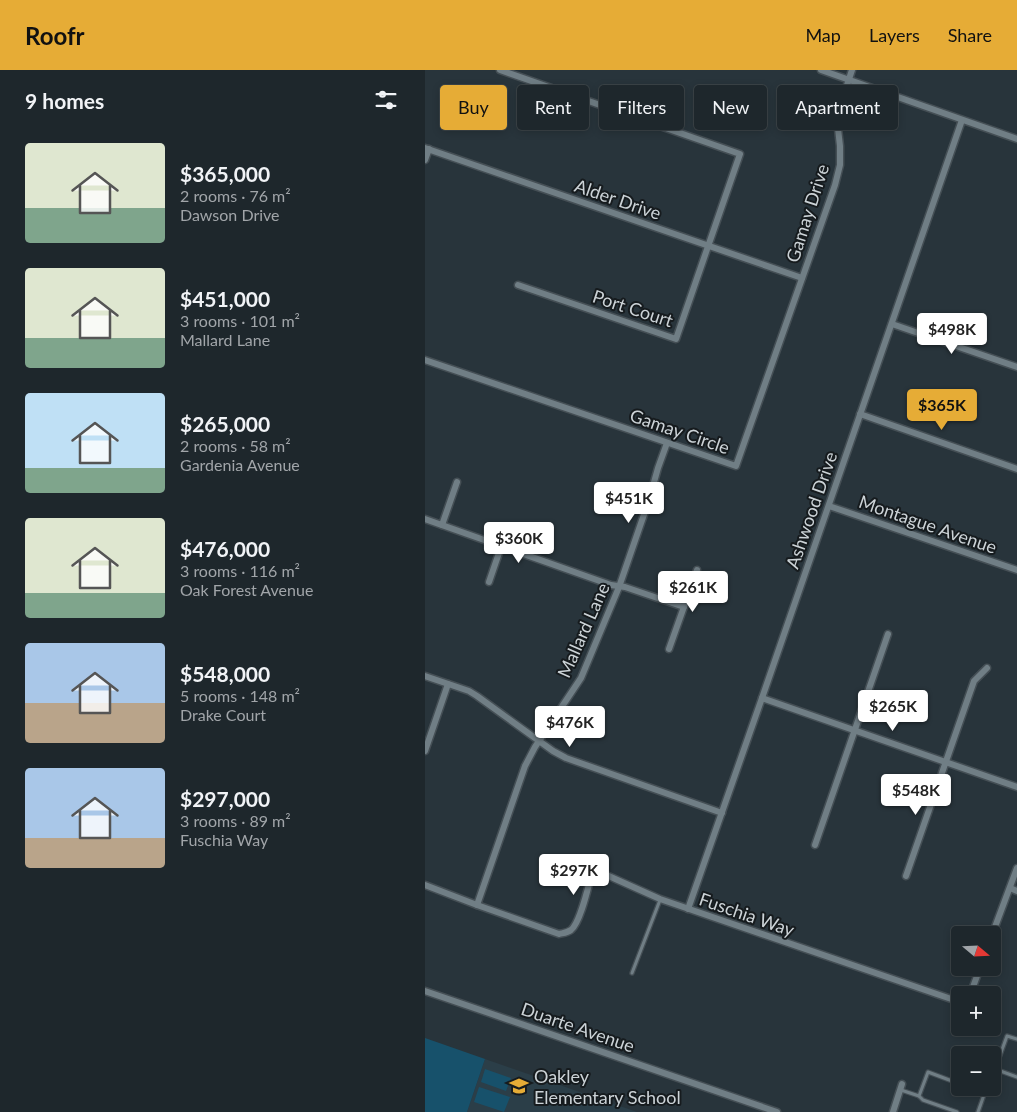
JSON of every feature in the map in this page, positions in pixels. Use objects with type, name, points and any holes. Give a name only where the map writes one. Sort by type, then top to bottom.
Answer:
[{"type":"street","points":[[500,70],[740,154],[708,246]]},
{"type":"street","points":[[821,70],[1017,139]]},
{"type":"street","name":"Gamay Drive","points":[[802,278],[840,165],[837,120],[852,70]]},
{"type":"street","name":"Ashwood Drive","points":[[687,909],[962,120]]},
{"type":"street","points":[[425,160],[427,148]]},
{"type":"street","name":"Alder Drive","points":[[427,148],[802,278]]},
{"type":"street","name":"Port Court","points":[[518,285],[675,340],[708,246]]},
{"type":"street","name":"Gamay Circle","points":[[425,360],[736,466],[802,278]]},
{"type":"street","points":[[892,324],[1017,366]]},
{"type":"street","points":[[861,414],[1017,469]]},
{"type":"street","name":"Mallard Lane","points":[[477,905],[525,766],[539,741],[581,678],[619,587],[667,443]]},
{"type":"street","points":[[442,524],[457,482]]},
{"type":"street","name":"Montague Avenue","points":[[829,506],[1017,570]]},
{"type":"street","points":[[425,519],[501,547],[684,607]]},
{"type":"street","points":[[489,582],[501,547]]},
{"type":"street","points":[[669,649],[697,570]]},
{"type":"street","points":[[815,844],[888,634]]},
{"type":"street","points":[[906,876],[974,681],[987,668]]},
{"type":"street","points":[[425,676],[477,696],[553,751],[575,762],[722,812]]},
{"type":"street","points":[[425,751],[448,684]]},
{"type":"street","points":[[762,698],[1017,787]]},
{"type":"street","points":[[995,926],[1017,868]]},
{"type":"street","name":"Fuschia Way","points":[[477,905],[559,934],[566,933],[572,929],[577,921],[593,869],[687,909],[951,999]]},
{"type":"street","points":[[425,885],[477,905]]},
{"type":"street","points":[[1010,888],[1017,891]]},
{"type":"street","name":"Duarte Avenue","points":[[425,991],[777,1112]]},
{"type":"street","points":[[893,1112],[901,1087]]},
{"type":"lane","points":[[632,973],[660,899]]},
{"type":"lane","points":[[1017,1039],[1007,1036],[995,1069],[1017,1077]]},
{"type":"lane","points":[[919,1096],[928,1072],[951,1081]]},
{"type":"lane","points":[[901,1087],[923,1100],[957,1112]]},
{"type":"lane","points":[[978,1112],[984,1096]]},
{"type":"shaded area","points":[[425,1038],[485,1059],[467,1112],[425,1112]]},
{"type":"shaded area","name":"Oakley Elementary School","points":[[485,1059],[637,1112],[467,1112]]},
{"type":"shaded area","points":[[485,1069],[511,1078],[506,1091],[481,1082]]},
{"type":"shaded area","points":[[479,1087],[510,1097],[504,1112],[474,1102]]},
{"type":"place","name":"Oakley Elementary School","points":[[519,1086]]}]
